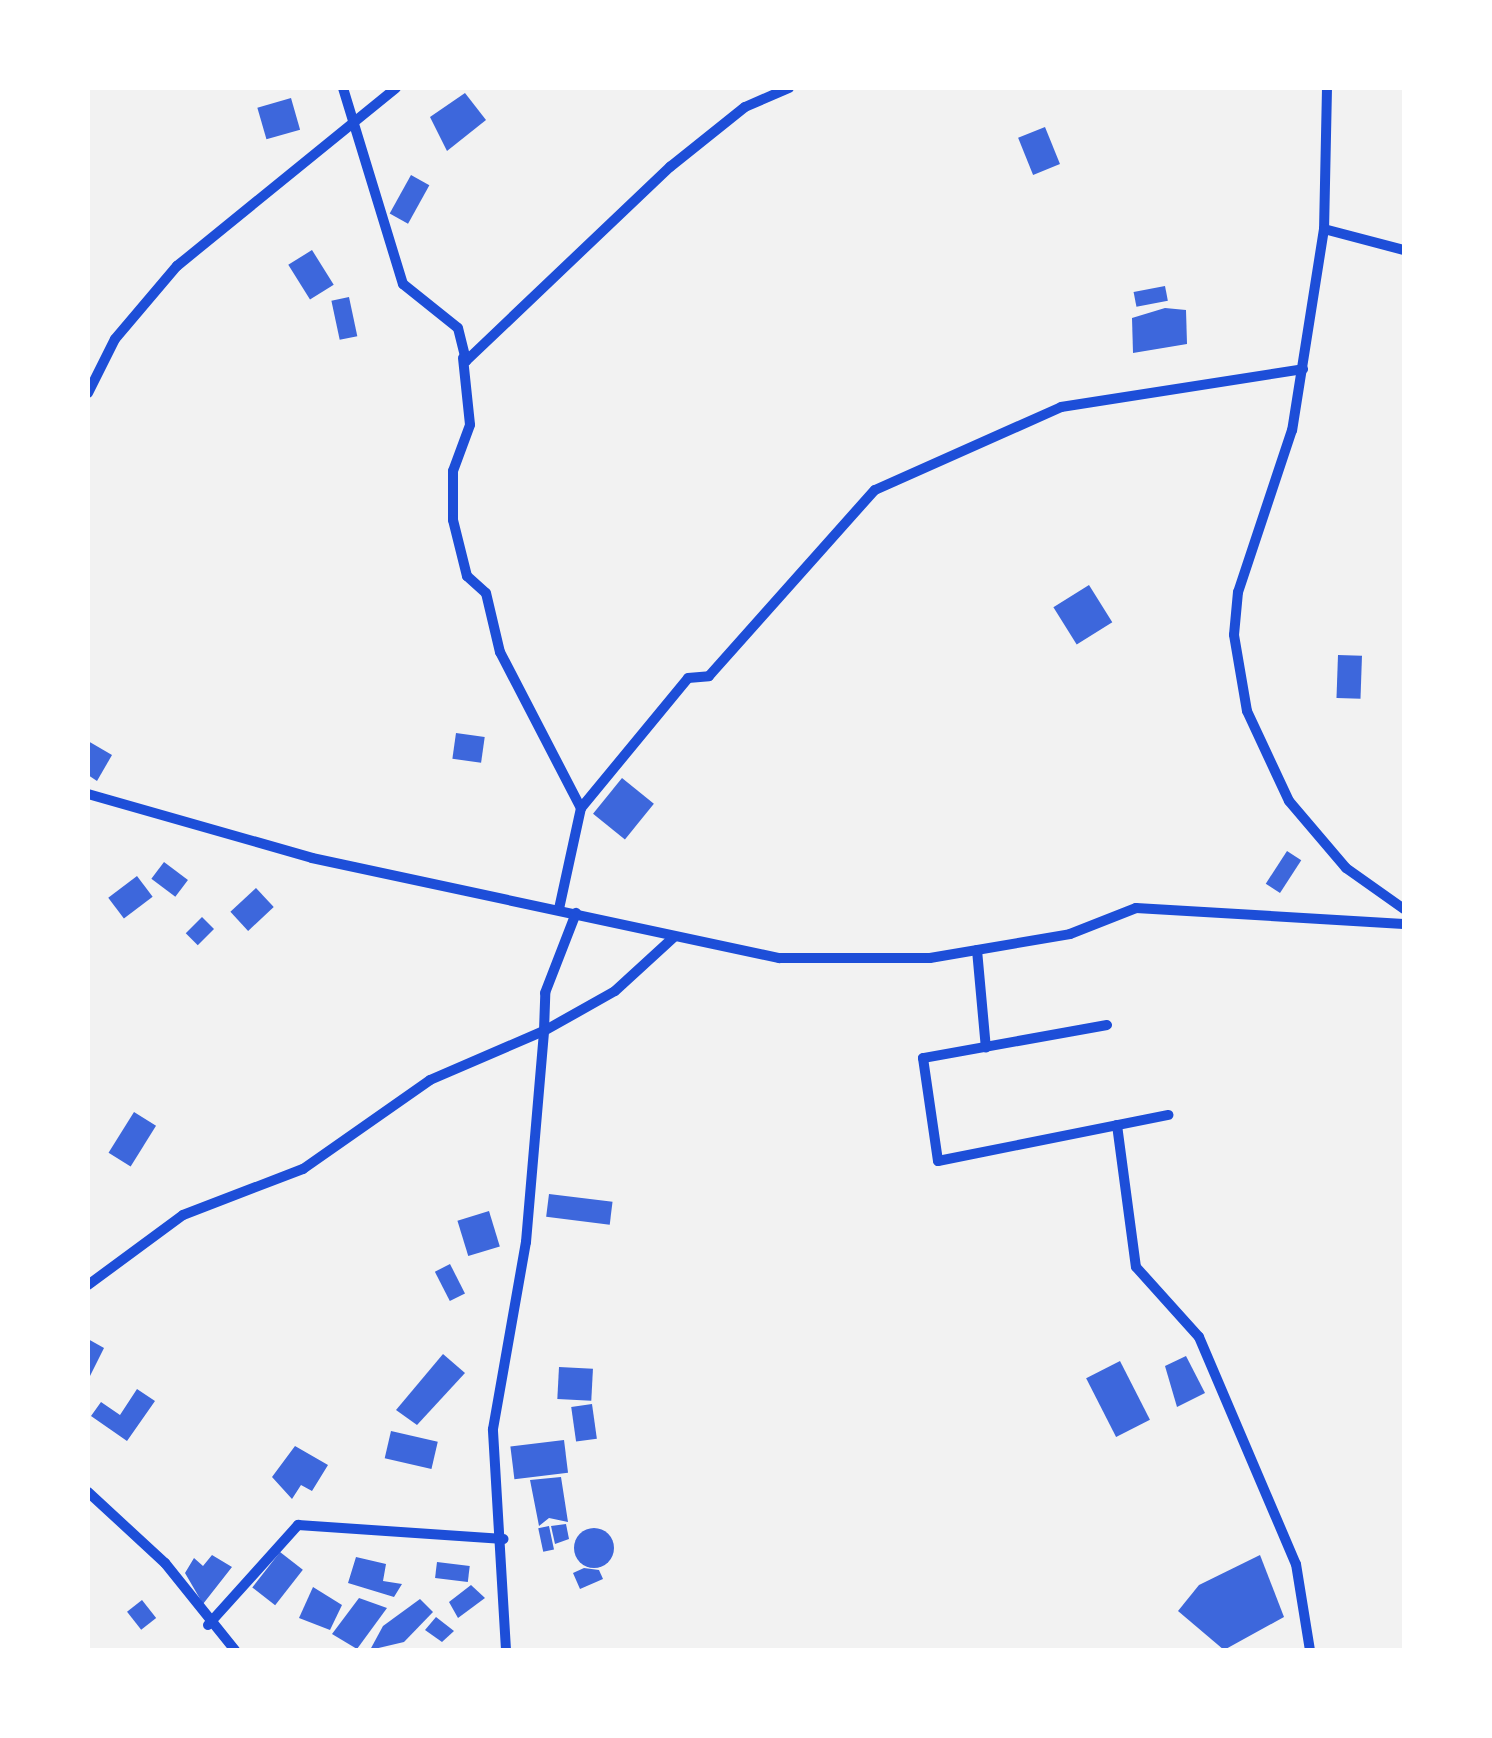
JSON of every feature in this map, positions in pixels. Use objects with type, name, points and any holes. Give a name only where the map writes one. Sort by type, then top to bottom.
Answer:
[{"type":"street","points":[[343,88],[356,128],[360,166],[403,284],[458,328],[470,425],[453,471],[453,520],[467,576],[486,593],[500,652],[580,808]]},
{"type":"street","points":[[88,393],[115,339],[177,266],[356,128],[396,88]]},
{"type":"street","points":[[463,358],[475,358],[670,166],[745,107],[789,88]]},
{"type":"street","points":[[1326,88],[1324,229],[1292,430],[1238,592],[1240,682],[1254,731],[1314,837],[1404,908]]},
{"type":"street","points":[[1324,229],[1404,250]]},
{"type":"street","points":[[559,909],[580,808],[688,678],[708,676],[875,490],[1061,407],[1302,369]]},
{"type":"street","points":[[88,794],[312,858],[674,937],[828,962],[977,950],[1070,934],[1136,908],[1404,924]]},
{"type":"street","points":[[506,1650],[504,1539],[493,1429],[526,1242],[545,993],[576,913]]},
{"type":"street","points":[[88,1285],[183,1215],[303,1169],[430,1080],[544,1031],[615,991],[674,937]]},
{"type":"street","points":[[977,950],[986,1048]]},
{"type":"street","points":[[1107,1025],[923,1058],[938,1161],[1168,1114]]},
{"type":"street","points":[[1117,1125],[1136,1267],[1199,1338],[1296,1564],[1310,1650]]},
{"type":"street","points":[[88,1492],[166,1563],[208,1625],[235,1650]]},
{"type":"street","points":[[208,1625],[298,1525],[504,1539]]},
{"type":"building","points":[[465,93],[486,120],[447,151],[430,117]]},
{"type":"building","points":[[291,98],[300,130],[266,139],[257,108]]},
{"type":"building","points":[[1045,127],[1060,164],[1033,175],[1018,138]]},
{"type":"building","points":[[411,175],[429,185],[408,224],[390,213]]},
{"type":"building","points":[[312,250],[334,285],[310,300],[288,265]]},
{"type":"building","points":[[1165,286],[1168,301],[1136,307],[1134,292]]},
{"type":"building","points":[[349,297],[357,336],[340,340],[331,301]]},
{"type":"building","points":[[1165,308],[1186,310],[1187,344],[1133,353],[1132,318]]},
{"type":"building","points":[[1089,585],[1112,622],[1077,645],[1053,607]]},
{"type":"building","points":[[1338,655],[1362,656],[1360,699],[1336,698]]},
{"type":"building","points":[[456,733],[485,737],[481,763],[452,759]]},
{"type":"building","points":[[88,741],[112,755],[97,781],[88,775]]},
{"type":"building","points":[[622,778],[654,804],[625,840],[593,814]]},
{"type":"building","points":[[1287,851],[1301,860],[1280,893],[1266,884]]},
{"type":"building","points":[[164,862],[188,880],[175,897],[151,879]]},
{"type":"building","points":[[137,876],[153,897],[124,918],[108,898]]},
{"type":"building","points":[[256,888],[274,907],[248,931],[230,912]]},
{"type":"building","points":[[202,917],[214,929],[198,945],[186,933]]},
{"type":"building","points":[[134,1112],[156,1126],[131,1166],[109,1153]]},
{"type":"building","points":[[549,1194],[613,1202],[610,1225],[546,1217]]},
{"type":"building","points":[[489,1211],[500,1246],[468,1256],[457,1221]]},
{"type":"building","points":[[450,1264],[465,1293],[450,1301],[435,1272]]},
{"type":"building","points":[[88,1339],[104,1348],[88,1380]]},
{"type":"building","points":[[443,1354],[465,1373],[417,1425],[396,1410]]},
{"type":"building","points":[[1186,1356],[1205,1393],[1177,1407],[1165,1366]]},
{"type":"building","points":[[1120,1361],[1150,1420],[1116,1437],[1086,1378]]},
{"type":"building","points":[[559,1367],[593,1369],[591,1401],[557,1399]]},
{"type":"building","points":[[137,1389],[155,1401],[127,1441],[91,1416],[101,1402],[120,1415]]},
{"type":"building","points":[[592,1404],[597,1439],[576,1442],[571,1407]]},
{"type":"building","points":[[391,1431],[438,1442],[431,1469],[385,1458]]},
{"type":"building","points":[[564,1440],[568,1473],[514,1479],[510,1447]]},
{"type":"building","points":[[295,1446],[328,1465],[312,1491],[301,1485],[292,1499],[272,1477]]},
{"type":"building","points":[[561,1477],[568,1522],[549,1518],[539,1526],[530,1480]]},
{"type":"building","points":[[566,1524],[569,1539],[555,1544],[551,1526]]},
{"type":"building","points":[[549,1526],[554,1549],[543,1552],[538,1528]]},
{"type":"building","points":[[594,1528],[608,1534],[614,1548],[608,1562],[594,1568],[580,1562],[574,1548],[580,1534]]},
{"type":"building","points":[[280,1552],[303,1570],[275,1605],[252,1587]]},
{"type":"building","points":[[212,1555],[232,1567],[203,1604],[185,1573],[194,1558],[203,1566]]},
{"type":"building","points":[[1260,1555],[1284,1617],[1224,1650],[1178,1611],[1199,1585]]},
{"type":"building","points":[[356,1557],[386,1564],[383,1581],[402,1584],[394,1597],[348,1583]]},
{"type":"building","points":[[437,1562],[470,1566],[468,1582],[435,1578]]},
{"type":"building","points":[[584,1568],[599,1570],[603,1579],[580,1589],[573,1573]]},
{"type":"building","points":[[471,1585],[485,1598],[458,1618],[449,1602]]},
{"type":"building","points":[[313,1587],[342,1605],[330,1630],[299,1618]]},
{"type":"building","points":[[359,1598],[387,1608],[357,1649],[332,1634]]},
{"type":"building","points":[[420,1599],[433,1612],[404,1642],[370,1650],[383,1626]]},
{"type":"building","points":[[142,1600],[156,1618],[141,1630],[127,1612]]},
{"type":"building","points":[[436,1617],[454,1631],[442,1642],[425,1630]]}]
